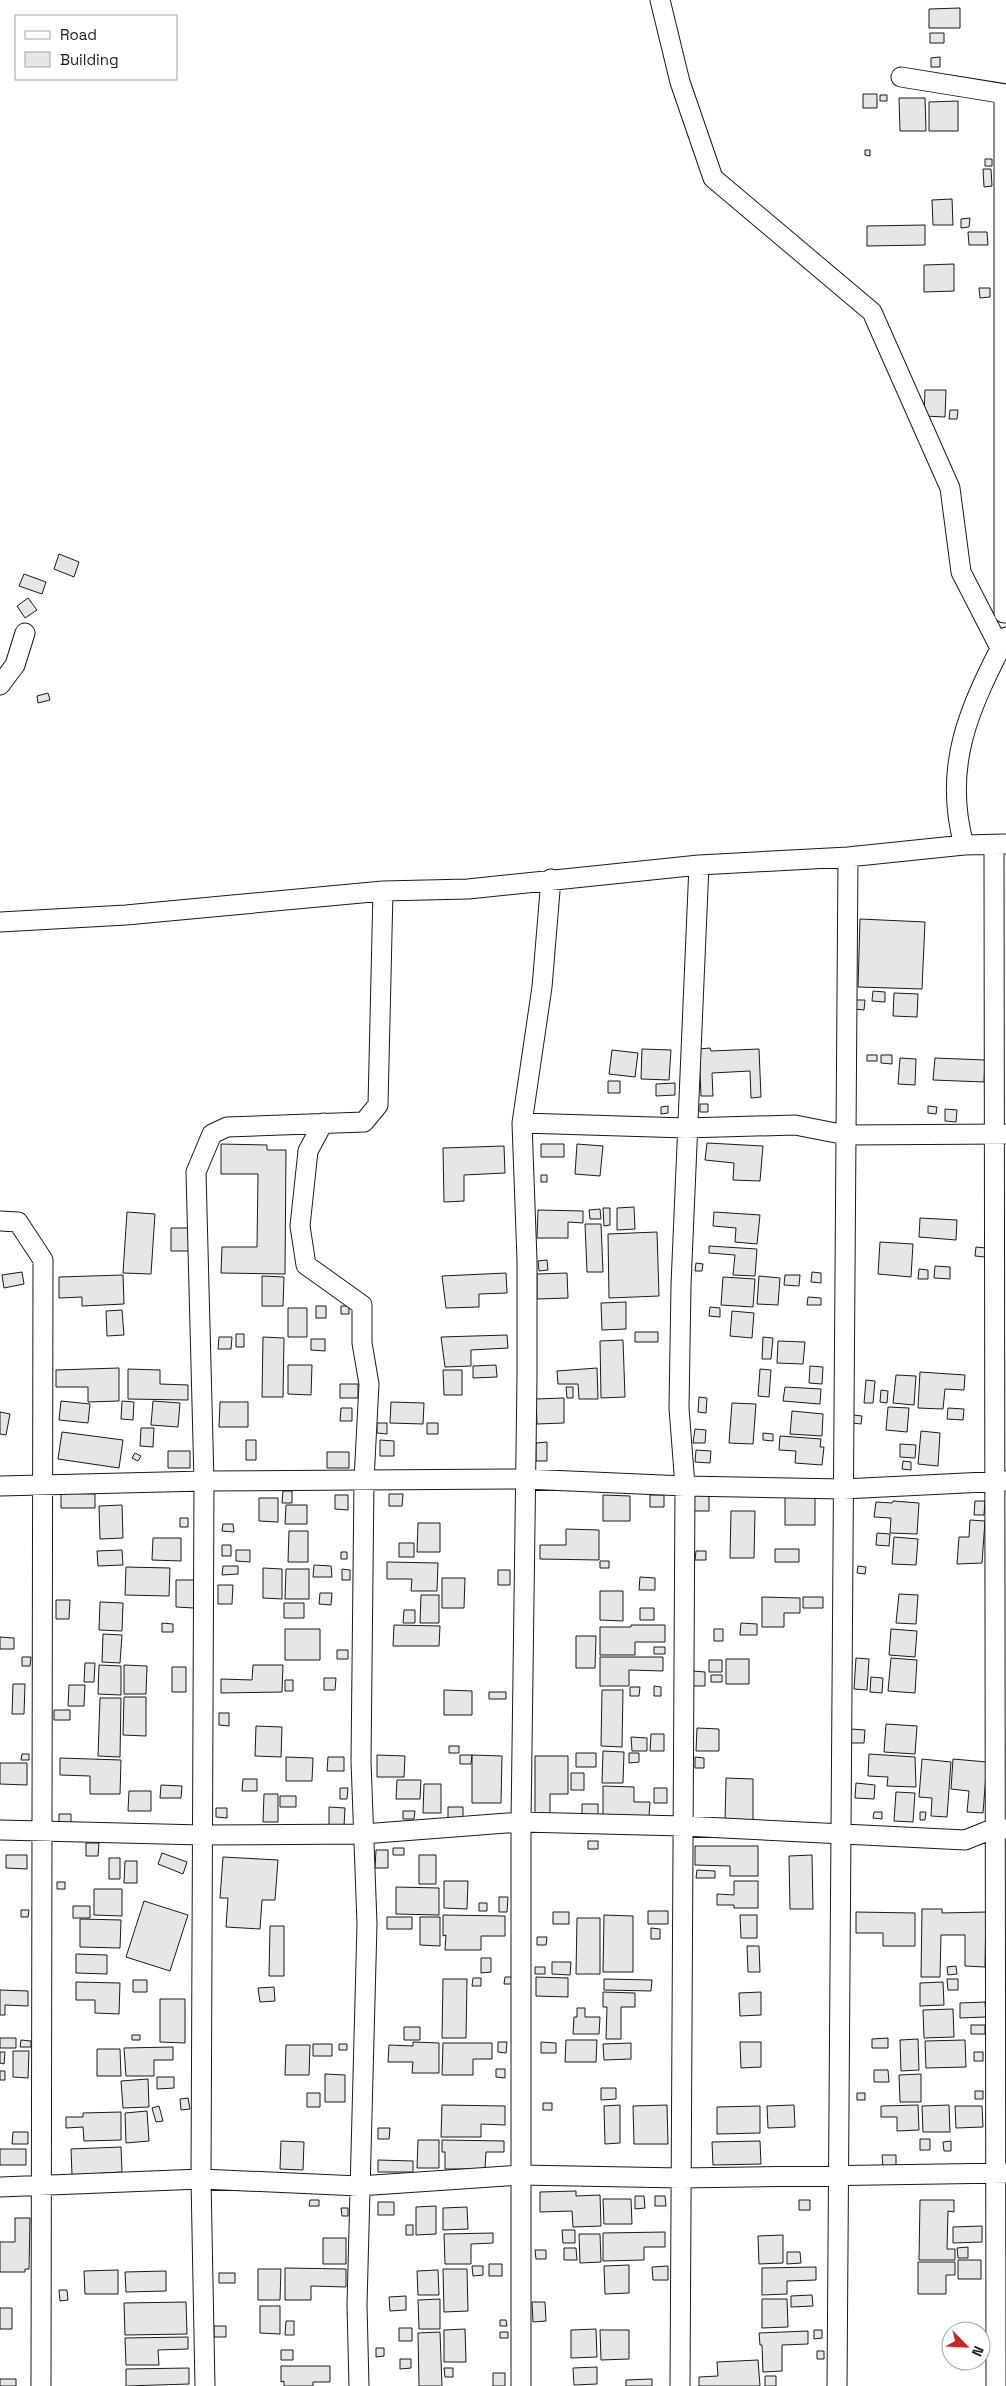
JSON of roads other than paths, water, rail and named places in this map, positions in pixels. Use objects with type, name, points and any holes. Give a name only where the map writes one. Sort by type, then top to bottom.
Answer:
[{"type":"street","points":[[660,0],[680,82],[713,178],[872,312],[950,488],[961,572],[1004,627]]},
{"type":"street","points":[[901,77],[1005,94],[1004,627],[962,737],[957,769],[956,817],[964,845]]},
{"type":"street","points":[[0,685],[15,665],[25,633]]},
{"type":"street","points":[[0,922],[126,915],[384,891],[468,889],[699,865],[848,857],[964,845],[1000,844],[1001,2173],[996,2386]]},
{"type":"street","points":[[837,2386],[848,857]]},
{"type":"street","points":[[680,2386],[685,1486],[679,1408],[686,1128],[699,865]]},
{"type":"street","points":[[521,2386],[521,1822],[525,1680],[524,1479],[527,1420],[527,1260],[522,1123],[542,987],[551,879]]},
{"type":"street","points":[[205,2386],[201,2179],[204,1481],[196,1172],[212,1134],[227,1127],[364,1122],[378,1105],[384,891]]},
{"type":"street","points":[[323,1123],[308,1151],[300,1226],[306,1264],[362,1305],[362,1343],[369,1384],[364,1480],[361,1761],[367,1924],[359,2186],[357,2305],[359,2386]]},
{"type":"street","points":[[522,1123],[686,1128],[795,1125],[846,1135],[1000,1134]]},
{"type":"street","points":[[0,1221],[18,1222],[43,1260],[44,1486],[40,2386]]},
{"type":"street","points":[[0,1486],[204,1481],[524,1479],[685,1486],[843,1489],[1000,1481]]},
{"type":"street","points":[[0,1830],[41,1829],[202,1835],[363,1834],[521,1822],[683,1826],[965,1840],[1001,1829]]},
{"type":"street","points":[[0,2186],[201,2179],[359,2186],[520,2175],[681,2178],[1001,2173]]}]
